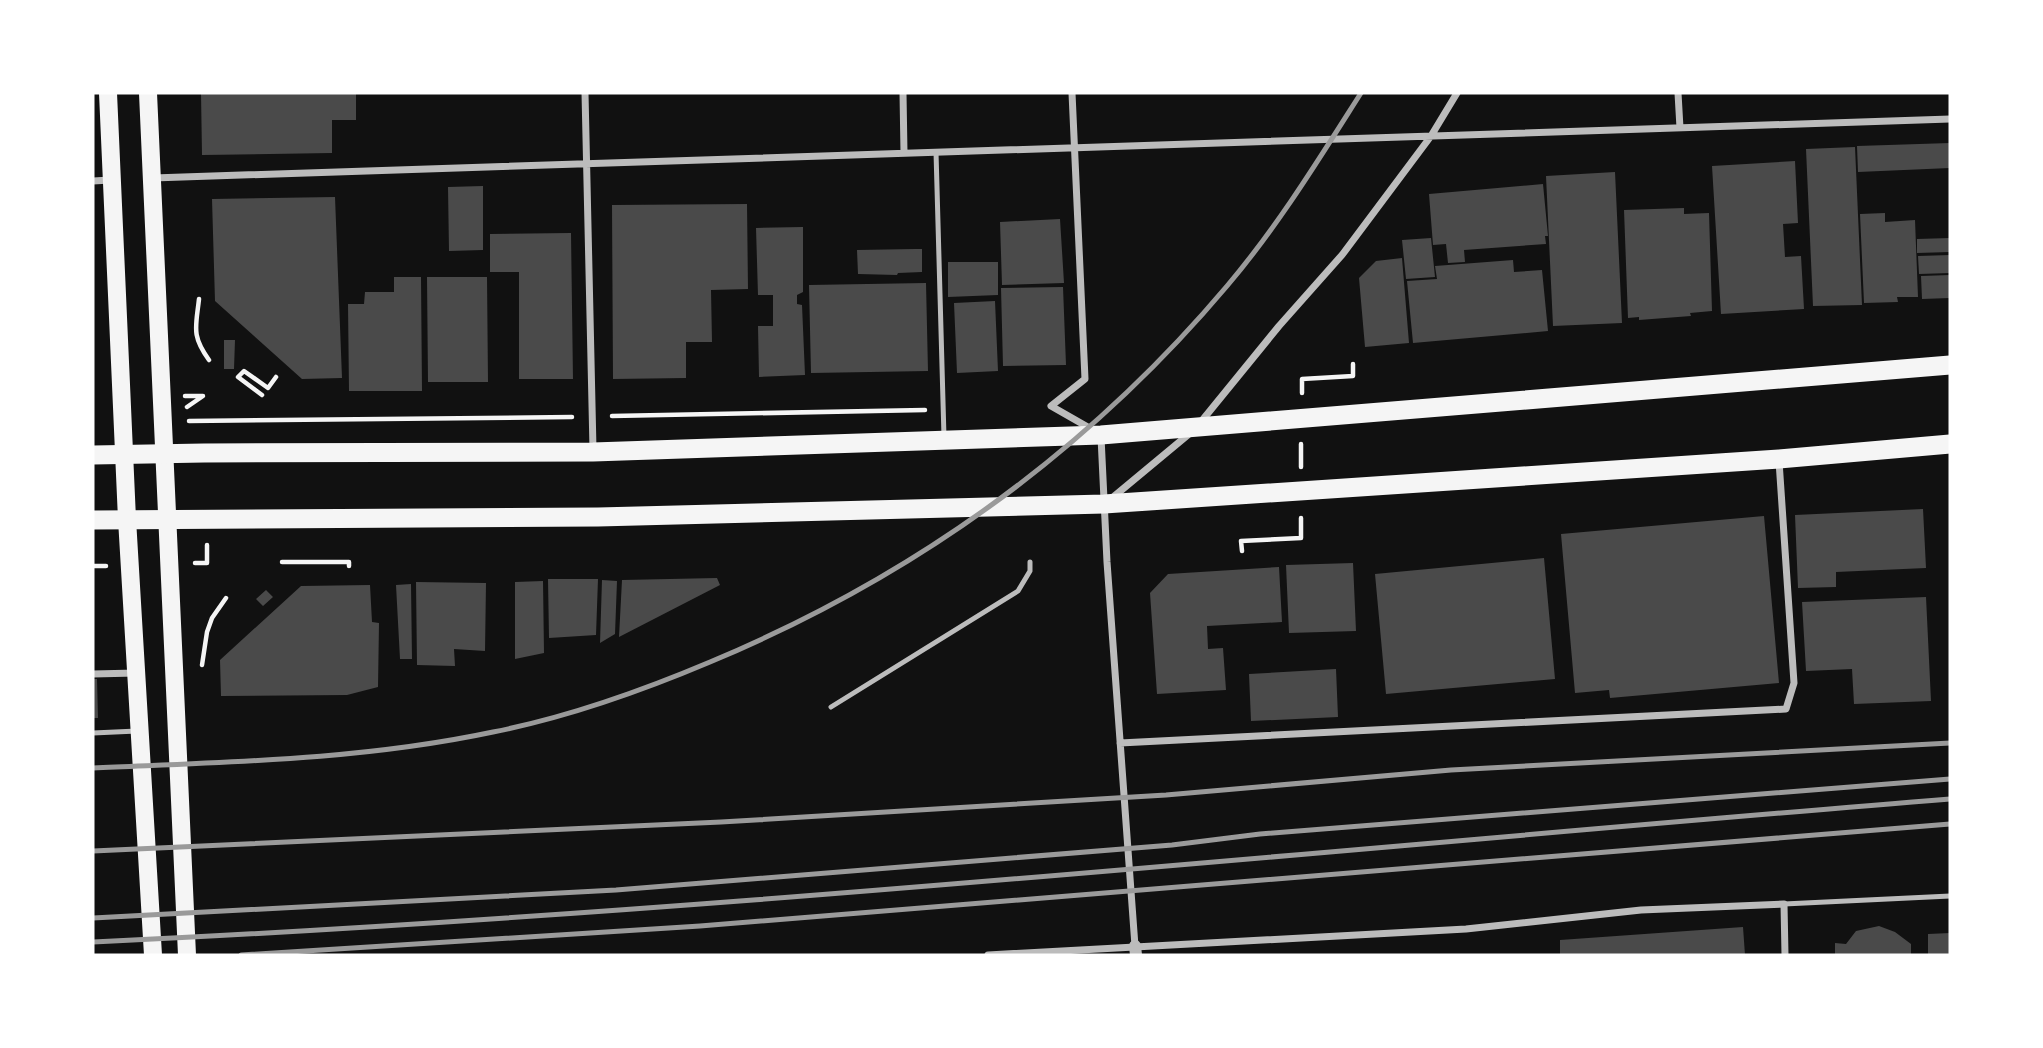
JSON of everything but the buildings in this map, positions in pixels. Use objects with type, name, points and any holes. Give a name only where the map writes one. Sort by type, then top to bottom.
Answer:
[{"type":"highway","points":[[93,455],[593,452],[1101,435],[1950,365]]},
{"type":"highway","points":[[93,520],[598,517],[1104,504],[1779,459],[1950,443]]},
{"type":"main road","points":[[108,93],[127,519],[153,955]]},
{"type":"main road","points":[[148,93],[187,955]]},
{"type":"street","points":[[585,93],[593,452]]},
{"type":"street","points":[[903,93],[904,153]]},
{"type":"street","points":[[1072,93],[1085,379],[1051,406],[1101,435],[1136,951]]},
{"type":"street","points":[[1104,504],[1196,428],[1279,326],[1342,255],[1431,135],[1457,93]]},
{"type":"street","points":[[1678,93],[1680,128]]},
{"type":"street","points":[[152,178],[1950,119]]},
{"type":"street","points":[[93,180],[112,180]]},
{"type":"street","points":[[1120,743],[1786,709],[1794,683],[1779,459]]},
{"type":"street","points":[[93,674],[136,673]]},
{"type":"street","points":[[988,955],[1136,951],[1466,929],[1641,910],[1784,904],[1785,955]]},
{"type":"lane","points":[[936,152],[944,440]]},
{"type":"lane","points":[[831,707],[1018,591],[1030,571],[1030,562]]},
{"type":"lane","points":[[93,733],[140,731]]},
{"type":"lane","points":[[1784,904],[1950,896]]},
{"type":"path","points":[[199,299],[195,332],[198,346],[209,360]]},
{"type":"path","points":[[1302,405],[1302,379],[1353,376],[1353,363]]},
{"type":"path","points":[[262,395],[238,377],[244,370],[268,388],[276,377]]},
{"type":"path","points":[[1301,432],[1301,472]]},
{"type":"path","points":[[1242,551],[1241,541],[1301,538],[1301,512]]},
{"type":"path","points":[[282,562],[349,562],[349,566]]},
{"type":"path","points":[[202,666],[207,632],[212,618],[226,598]]},
{"type":"railway","points":[[93,768],[344,754],[394,749],[521,726],[603,703],[683,673],[784,629],[856,591],[925,550],[991,505],[1054,456],[1115,403],[1173,347],[1264,240],[1361,93]]},
{"type":"railway","points":[[93,851],[721,822],[1166,795],[1451,770],[1950,743]]},
{"type":"railway","points":[[93,918],[616,890],[1172,845],[1260,834],[1950,779]]},
{"type":"railway","points":[[93,942],[325,930],[790,897],[1950,799]]},
{"type":"railway","points":[[241,955],[700,926],[1950,824]]}]
